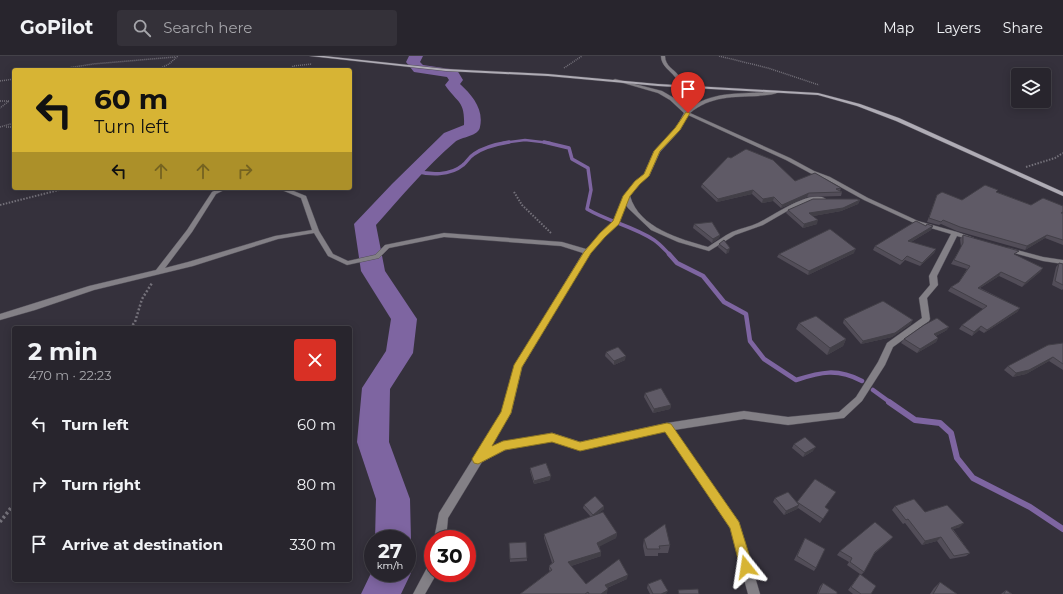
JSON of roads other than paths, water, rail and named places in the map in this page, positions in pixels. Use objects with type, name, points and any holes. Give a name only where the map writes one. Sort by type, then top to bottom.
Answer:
[{"type":"street","points":[[312,56],[432,69],[818,94],[856,103],[919,128],[1063,194]]},
{"type":"street","points":[[663,56],[668,68],[677,76],[683,86],[686,95],[688,113]]},
{"type":"street","points":[[615,80],[660,92],[672,99],[688,113],[788,159],[812,172],[828,178],[866,199],[916,222],[977,240]]},
{"type":"street","points":[[441,530],[443,517],[506,413],[518,367],[588,252],[602,235],[616,222],[627,196],[637,182],[647,175],[657,151],[678,129],[688,113],[695,106],[707,101],[737,95],[768,94],[777,92]]},
{"type":"street","points":[[160,270],[190,231],[214,194],[221,190]]},
{"type":"street","points":[[285,190],[304,197],[316,231],[330,255],[348,262],[377,257],[387,246],[444,235],[562,244],[588,252]]},
{"type":"street","points":[[627,196],[630,207],[653,229],[680,241],[709,250],[733,234],[761,224],[787,208],[810,199],[834,199]]},
{"type":"street","points":[[850,199],[866,199]]},
{"type":"street","points":[[0,317],[92,288],[160,270],[190,264],[277,237],[316,231]]},
{"type":"street","points":[[478,459],[503,446],[552,438],[580,446],[667,427],[744,415],[788,421],[842,415],[859,399],[882,363],[890,345],[926,318],[923,298],[934,286],[933,276],[955,233]]},
{"type":"street","points":[[999,246],[1043,260],[1063,262]]},
{"type":"street","points":[[667,427],[735,526],[754,594]]},
{"type":"street","points":[[419,594],[425,582]]},
{"type":"waterway","points":[[393,530],[393,499],[373,442],[376,388],[399,353],[404,319],[373,271],[365,224],[450,137],[472,128],[471,108],[466,99],[452,85],[456,80],[452,73],[419,69],[413,62],[416,56]]},
{"type":"waterway","points":[[507,142],[525,140],[546,143]]},
{"type":"waterway","points":[[415,171],[433,174],[446,173],[458,169],[482,149],[507,142]]},
{"type":"waterway","points":[[546,143],[569,148],[572,159],[588,168],[591,190],[587,209],[646,235],[658,243],[669,254]]},
{"type":"waterway","points":[[669,254],[677,263],[703,276],[724,302],[746,314],[750,341],[764,359],[796,380],[821,373],[837,373],[845,374],[862,381]]},
{"type":"waterway","points":[[873,390],[891,403]]},
{"type":"waterway","points":[[889,402],[915,420],[940,423],[951,433],[957,458],[973,478],[1030,507],[1063,529]]},
{"type":"waterway","points":[[380,594],[387,582]]}]
